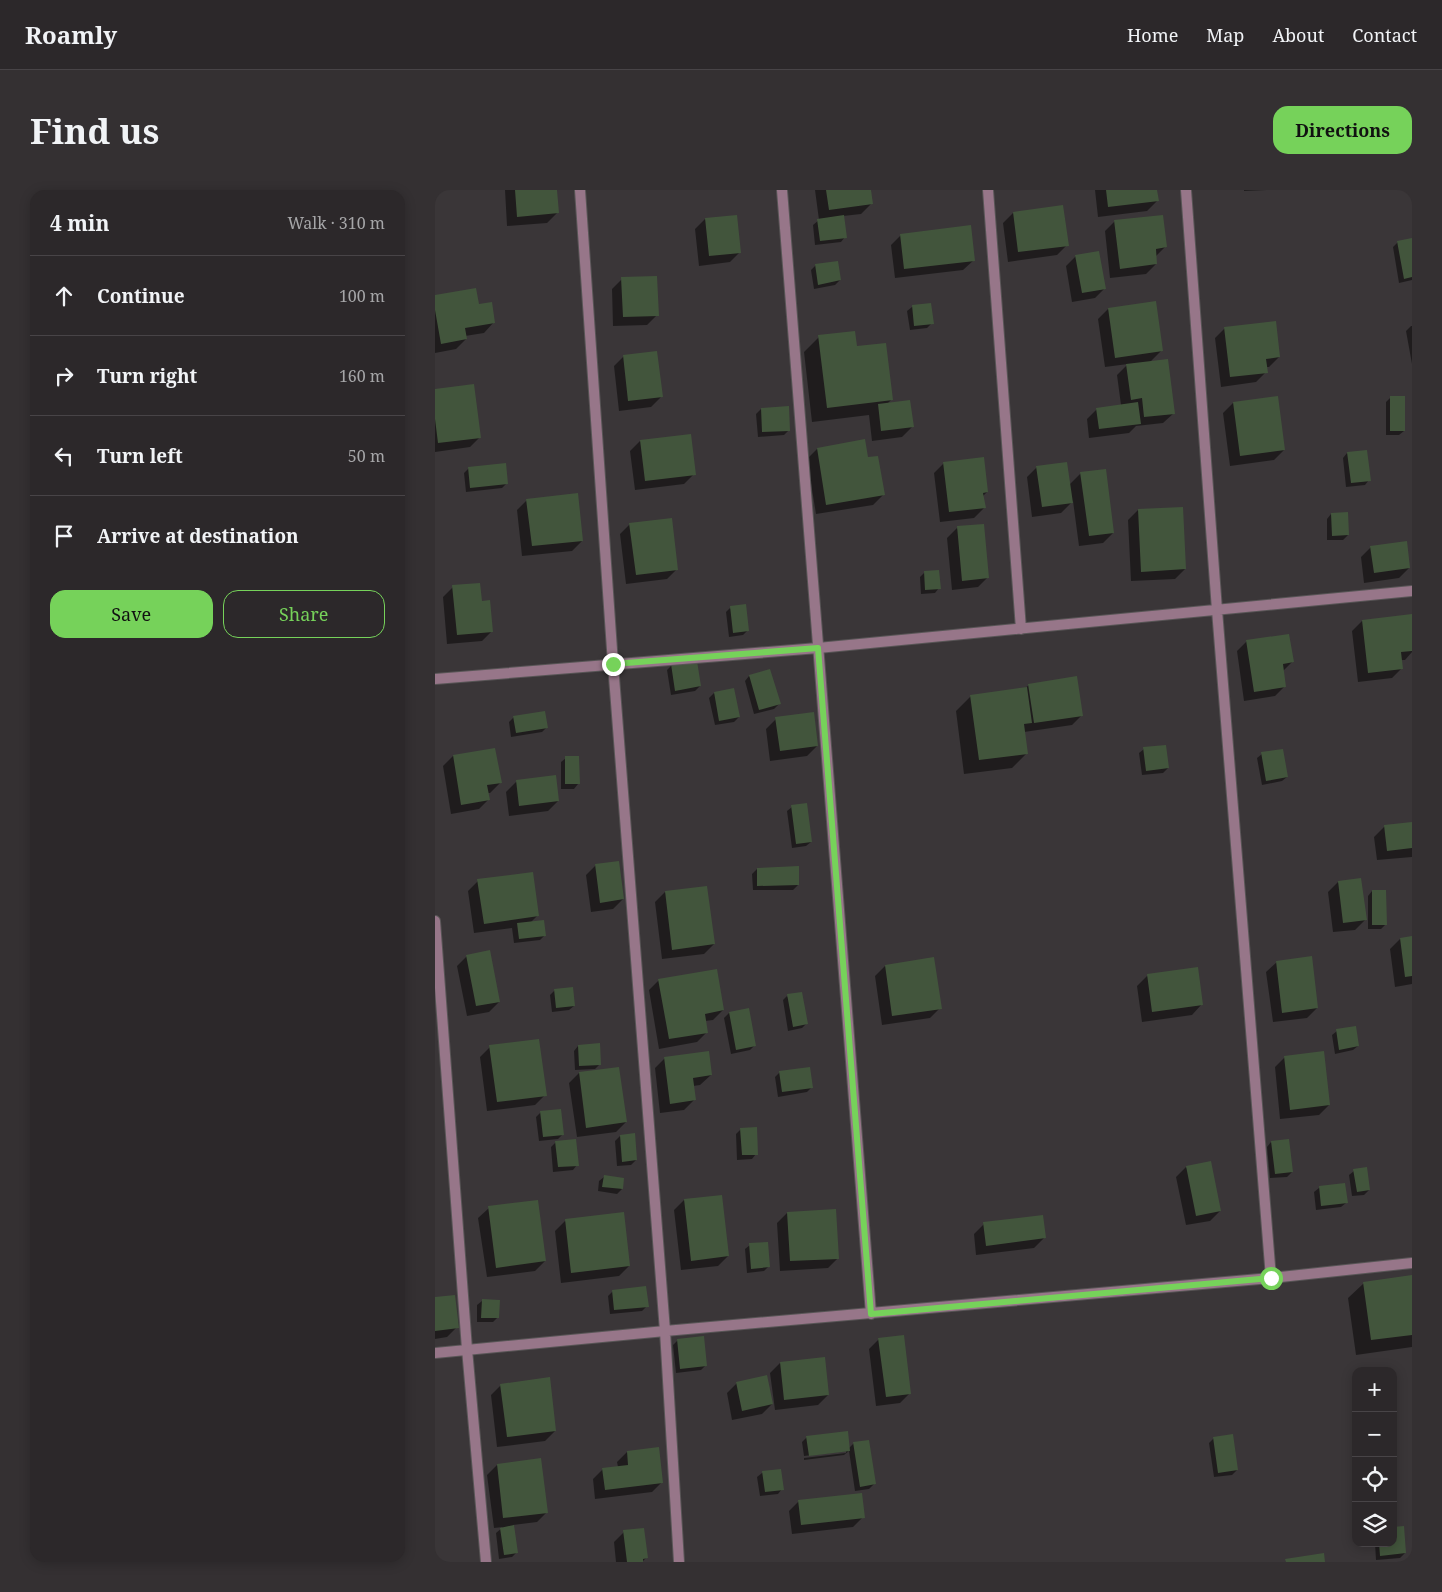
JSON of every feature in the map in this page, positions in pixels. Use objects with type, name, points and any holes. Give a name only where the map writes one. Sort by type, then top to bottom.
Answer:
[{"type":"street","points":[[580,190],[613,664],[665,1331],[679,1562]]},
{"type":"street","points":[[782,190],[871,1314]]},
{"type":"street","points":[[989,190],[1021,629]]},
{"type":"street","points":[[1186,190],[1217,610],[1271,1278]]},
{"type":"street","points":[[435,679],[818,648],[1412,591]]},
{"type":"street","points":[[435,921],[467,1349],[486,1562]]},
{"type":"street","points":[[435,1353],[1271,1278],[1412,1263]]},
{"type":"building","points":[[515,190],[557,190],[559,213],[517,217]]},
{"type":"building","points":[[826,190],[871,190],[873,204],[829,210]]},
{"type":"building","points":[[1106,190],[1157,190],[1159,201],[1108,207]]},
{"type":"building","points":[[1063,205],[1069,246],[1018,252],[1013,212]]},
{"type":"building","points":[[737,215],[741,253],[709,256],[705,218]]},
{"type":"building","points":[[844,215],[847,238],[820,241],[817,219]]},
{"type":"building","points":[[1163,215],[1167,247],[1156,249],[1157,264],[1120,269],[1114,220]]},
{"type":"building","points":[[971,225],[975,261],[904,269],[900,234]]},
{"type":"building","points":[[1412,238],[1412,277],[1404,279],[1397,241]]},
{"type":"building","points":[[1099,251],[1106,289],[1082,293],[1075,255]]},
{"type":"building","points":[[838,261],[841,280],[818,285],[815,264]]},
{"type":"building","points":[[657,276],[659,316],[623,317],[621,277]]},
{"type":"building","points":[[476,288],[479,304],[492,302],[495,323],[465,328],[467,339],[441,344],[435,310],[435,295]]},
{"type":"building","points":[[1156,301],[1163,351],[1115,358],[1108,308]]},
{"type":"building","points":[[931,303],[934,324],[914,326],[912,305]]},
{"type":"building","points":[[1276,321],[1280,357],[1266,359],[1268,373],[1230,377],[1224,327]]},
{"type":"building","points":[[855,331],[857,346],[886,343],[893,400],[827,408],[818,335]]},
{"type":"building","points":[[657,351],[663,397],[628,401],[623,355]]},
{"type":"building","points":[[1168,359],[1175,414],[1144,417],[1142,398],[1131,400],[1126,364]]},
{"type":"building","points":[[474,384],[481,438],[438,443],[435,419],[435,389]]},
{"type":"building","points":[[1278,396],[1285,450],[1240,456],[1233,402]]},
{"type":"building","points":[[1390,396],[1405,396],[1405,431],[1390,431]]},
{"type":"building","points":[[910,400],[914,427],[881,431],[878,404]]},
{"type":"building","points":[[1138,402],[1141,424],[1099,429],[1096,408]]},
{"type":"building","points":[[789,406],[790,431],[762,432],[761,408]]},
{"type":"building","points":[[691,434],[696,475],[645,481],[640,440]]},
{"type":"building","points":[[865,439],[868,457],[878,456],[885,495],[826,505],[817,448]]},
{"type":"building","points":[[1367,450],[1371,481],[1351,483],[1347,452]]},
{"type":"building","points":[[984,457],[988,492],[983,493],[986,508],[949,512],[943,462]]},
{"type":"building","points":[[1067,462],[1073,503],[1042,507],[1036,466]]},
{"type":"building","points":[[506,463],[508,484],[470,488],[468,467]]},
{"type":"building","points":[[1106,469],[1114,533],[1089,536],[1080,472]]},
{"type":"building","points":[[578,493],[583,541],[532,546],[526,499]]},
{"type":"building","points":[[1183,507],[1186,569],[1141,572],[1138,509]]},
{"type":"building","points":[[1348,512],[1349,535],[1332,536],[1331,513]]},
{"type":"building","points":[[672,518],[678,570],[636,575],[629,523]]},
{"type":"building","points":[[984,524],[989,578],[962,581],[957,526]]},
{"type":"building","points":[[1407,541],[1410,568],[1374,573],[1370,546]]},
{"type":"building","points":[[939,570],[941,589],[925,590],[924,571]]},
{"type":"building","points":[[480,583],[482,601],[490,600],[493,632],[457,635],[452,585]]},
{"type":"building","points":[[746,604],[749,631],[733,633],[730,606]]},
{"type":"building","points":[[1412,614],[1412,651],[1401,652],[1403,669],[1368,673],[1362,620]]},
{"type":"building","points":[[1289,634],[1294,662],[1283,664],[1286,687],[1254,692],[1246,640]]},
{"type":"building","points":[[697,661],[701,686],[675,691],[671,664]]},
{"type":"building","points":[[770,669],[781,704],[759,710],[749,675]]},
{"type":"building","points":[[1077,676],[1083,716],[1034,723],[1028,684]]},
{"type":"building","points":[[1027,687],[1032,723],[1024,724],[1028,754],[979,760],[970,695]]},
{"type":"building","points":[[734,688],[740,717],[719,721],[714,692]]},
{"type":"building","points":[[545,711],[548,728],[516,733],[513,716]]},
{"type":"building","points":[[814,712],[818,746],[780,751],[775,717]]},
{"type":"building","points":[[1166,745],[1169,768],[1146,771],[1143,747]]},
{"type":"building","points":[[495,748],[502,783],[487,785],[490,800],[461,805],[453,755]]},
{"type":"building","points":[[1283,749],[1288,777],[1266,781],[1261,752]]},
{"type":"building","points":[[565,756],[579,756],[580,784],[565,784]]},
{"type":"building","points":[[556,775],[559,801],[519,806],[516,780]]},
{"type":"building","points":[[807,803],[812,842],[796,844],[791,805]]},
{"type":"building","points":[[1412,822],[1412,848],[1387,851],[1384,825]]},
{"type":"building","points":[[619,861],[624,899],[600,903],[595,864]]},
{"type":"building","points":[[799,866],[799,885],[757,886],[757,868]]},
{"type":"building","points":[[533,872],[539,916],[484,924],[477,879]]},
{"type":"building","points":[[1361,878],[1367,920],[1343,923],[1338,881]]},
{"type":"building","points":[[707,886],[715,944],[672,950],[665,891]]},
{"type":"building","points":[[1372,890],[1386,890],[1387,925],[1372,925]]},
{"type":"building","points":[[544,920],[546,936],[519,939],[517,923]]},
{"type":"building","points":[[1412,936],[1412,976],[1405,977],[1400,938]]},
{"type":"building","points":[[490,950],[500,1002],[476,1006],[466,955]]},
{"type":"building","points":[[1312,956],[1318,1008],[1282,1013],[1276,961]]},
{"type":"building","points":[[934,957],[942,1009],[892,1016],[885,965]]},
{"type":"building","points":[[1198,967],[1203,1005],[1152,1012],[1147,974]]},
{"type":"building","points":[[717,969],[724,1010],[705,1014],[708,1033],[669,1039],[658,979]]},
{"type":"building","points":[[573,987],[575,1006],[556,1008],[554,989]]},
{"type":"building","points":[[802,992],[808,1024],[793,1027],[787,994]]},
{"type":"building","points":[[749,1008],[756,1046],[736,1050],[729,1012]]},
{"type":"building","points":[[1356,1026],[1359,1046],[1339,1050],[1336,1029]]},
{"type":"building","points":[[539,1039],[547,1096],[497,1102],[489,1045]]},
{"type":"building","points":[[600,1043],[601,1065],[579,1066],[578,1045]]},
{"type":"building","points":[[709,1051],[712,1075],[693,1078],[696,1100],[670,1104],[664,1057]]},
{"type":"building","points":[[1324,1051],[1330,1105],[1290,1110],[1284,1056]]},
{"type":"building","points":[[619,1067],[627,1122],[586,1128],[579,1072]]},
{"type":"building","points":[[810,1067],[813,1088],[782,1092],[779,1071]]},
{"type":"building","points":[[561,1109],[564,1135],[543,1137],[540,1111]]},
{"type":"building","points":[[757,1127],[758,1155],[742,1155],[740,1128]]},
{"type":"building","points":[[635,1133],[637,1160],[622,1162],[620,1135]]},
{"type":"building","points":[[576,1139],[579,1166],[558,1167],[555,1141]]},
{"type":"building","points":[[1289,1139],[1293,1172],[1275,1174],[1271,1141]]},
{"type":"building","points":[[1211,1161],[1221,1211],[1196,1216],[1186,1166]]},
{"type":"building","points":[[1367,1167],[1370,1190],[1357,1192],[1353,1169]]},
{"type":"building","points":[[604,1175],[624,1178],[623,1189],[602,1187]]},
{"type":"building","points":[[1345,1183],[1348,1203],[1321,1206],[1319,1186]]},
{"type":"building","points":[[722,1195],[729,1256],[691,1261],[684,1199]]},
{"type":"building","points":[[538,1200],[546,1261],[496,1268],[488,1206]]},
{"type":"building","points":[[836,1209],[839,1259],[790,1261],[787,1212]]},
{"type":"building","points":[[624,1212],[630,1266],[571,1273],[565,1219]]},
{"type":"building","points":[[1043,1215],[1046,1238],[986,1246],[983,1222]]},
{"type":"building","points":[[768,1242],[770,1267],[751,1269],[749,1243]]},
{"type":"building","points":[[1412,1275],[1412,1335],[1371,1340],[1363,1282]]},
{"type":"building","points":[[646,1286],[649,1307],[614,1310],[612,1290]]},
{"type":"building","points":[[455,1295],[459,1328],[435,1331],[435,1297]]},
{"type":"building","points":[[482,1299],[500,1300],[499,1318],[481,1318]]},
{"type":"building","points":[[904,1335],[911,1394],[886,1397],[878,1338]]},
{"type":"building","points":[[704,1336],[707,1366],[680,1369],[677,1339]]},
{"type":"building","points":[[825,1357],[829,1395],[784,1400],[780,1362]]},
{"type":"building","points":[[767,1375],[773,1404],[742,1411],[736,1382]]},
{"type":"building","points":[[550,1377],[556,1431],[507,1437],[500,1384]]},
{"type":"building","points":[[848,1431],[850,1451],[809,1456],[806,1436]]},
{"type":"building","points":[[1233,1434],[1238,1470],[1218,1473],[1213,1437]]},
{"type":"building","points":[[869,1440],[876,1484],[860,1487],[853,1442]]},
{"type":"building","points":[[659,1447],[663,1483],[605,1490],[602,1468],[628,1465],[627,1451]]},
{"type":"building","points":[[541,1458],[548,1513],[503,1518],[497,1464]]},
{"type":"building","points":[[781,1469],[784,1490],[765,1492],[762,1471]]},
{"type":"building","points":[[862,1493],[865,1518],[801,1525],[798,1500]]},
{"type":"building","points":[[514,1525],[518,1553],[504,1555],[500,1528]]},
{"type":"building","points":[[1404,1526],[1406,1553],[1380,1556],[1379,1547],[1397,1547],[1397,1527]]},
{"type":"building","points":[[644,1528],[648,1558],[643,1559],[643,1562],[627,1562],[623,1530]]},
{"type":"building","points":[[1324,1553],[1325,1562],[1286,1562],[1285,1559]]},
{"type":"route","points":[[613,664],[818,648],[871,1314],[1271,1278]]}]
